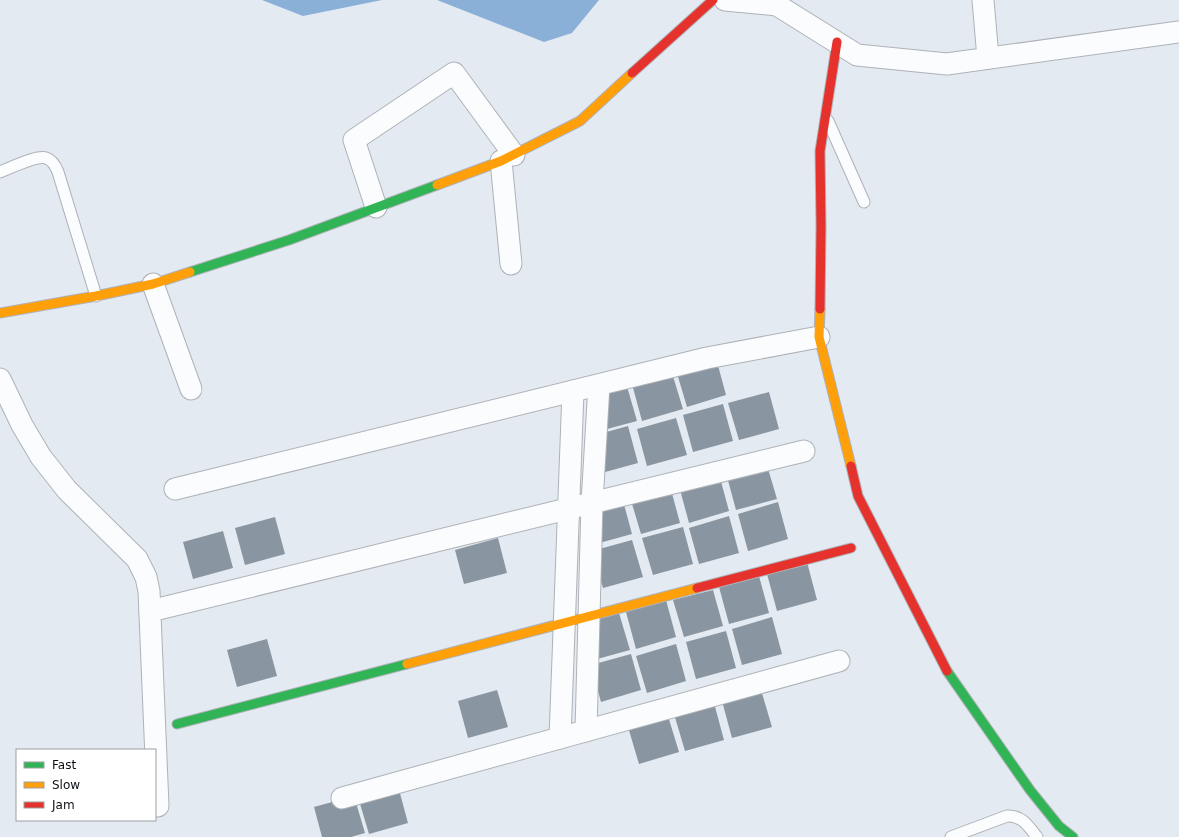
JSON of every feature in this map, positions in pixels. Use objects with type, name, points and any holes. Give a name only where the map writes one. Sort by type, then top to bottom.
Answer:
[{"type":"street","points":[[0,313],[153,284],[289,240],[508,158],[580,121],[713,0]]},
{"type":"street","points":[[725,0],[777,4],[857,55],[947,64],[1179,32]]},
{"type":"street","points":[[983,0],[988,58]]},
{"type":"street","points":[[837,42],[820,151],[821,226],[819,337],[858,496],[950,677],[1030,790],[1059,826],[1073,837]]},
{"type":"street","points":[[376,207],[354,140],[454,73],[508,158],[511,264]]},
{"type":"street","points":[[153,284],[191,389]]},
{"type":"street","points":[[175,489],[707,358],[819,337]]},
{"type":"street","points":[[0,380],[22,425],[41,457],[67,490],[137,559],[146,577],[149,591],[156,749]]},
{"type":"street","points":[[586,731],[592,503],[599,385]]},
{"type":"street","points":[[560,738],[573,391]]},
{"type":"street","points":[[150,611],[804,451]]},
{"type":"street","points":[[177,724],[851,548]]},
{"type":"street","points":[[342,798],[839,661]]},
{"type":"street","points":[[156,757],[158,806]]},
{"type":"lane","points":[[826,116],[864,202]]},
{"type":"lane","points":[[0,172],[37,158],[46,158],[53,163],[58,172],[96,296]]},
{"type":"lane","points":[[951,837],[1007,816],[1014,816],[1021,819],[1037,837]]},
{"type":"water","points":[[262,0],[382,0],[303,16]]},
{"type":"water","points":[[437,0],[599,0],[572,33],[544,42]]},
{"type":"building","points":[[716,358],[726,395],[687,407],[676,370]]},
{"type":"building","points":[[672,373],[683,409],[642,421],[632,384]]},
{"type":"building","points":[[626,383],[637,421],[596,432],[586,395]]},
{"type":"building","points":[[769,392],[779,429],[739,440],[728,403]]},
{"type":"building","points":[[723,404],[733,441],[693,452],[683,415]]},
{"type":"building","points":[[676,418],[687,455],[647,466],[637,429]]},
{"type":"building","points":[[628,426],[638,463],[598,474],[588,437]]},
{"type":"building","points":[[766,462],[777,499],[736,510],[726,473]]},
{"type":"building","points":[[719,474],[729,511],[689,523],[679,486]]},
{"type":"building","points":[[670,486],[680,523],[641,534],[630,497]]},
{"type":"building","points":[[622,497],[632,534],[592,545],[582,509]]},
{"type":"building","points":[[778,502],[788,539],[748,551],[738,514]]},
{"type":"building","points":[[729,516],[739,553],[699,564],[689,528]]},
{"type":"building","points":[[275,517],[285,554],[245,565],[235,528]]},
{"type":"building","points":[[683,527],[693,564],[653,575],[642,538]]},
{"type":"building","points":[[223,531],[233,568],[193,579],[183,542]]},
{"type":"building","points":[[498,538],[507,573],[464,584],[455,550]]},
{"type":"building","points":[[632,540],[643,577],[603,588],[592,551]]},
{"type":"building","points":[[807,562],[817,600],[777,611],[767,574]]},
{"type":"building","points":[[759,576],[769,613],[729,624],[719,587]]},
{"type":"building","points":[[713,590],[723,626],[684,637],[673,600]]},
{"type":"building","points":[[666,600],[676,637],[636,649],[626,612]]},
{"type":"building","points":[[619,613],[630,650],[590,661],[579,624]]},
{"type":"building","points":[[772,617],[782,654],[742,665],[732,629]]},
{"type":"building","points":[[726,631],[736,668],[696,679],[686,642]]},
{"type":"building","points":[[267,639],[277,676],[237,687],[227,650]]},
{"type":"building","points":[[676,644],[686,681],[647,693],[636,656]]},
{"type":"building","points":[[631,654],[641,690],[601,702],[591,665]]},
{"type":"building","points":[[497,690],[508,727],[468,738],[458,701]]},
{"type":"building","points":[[761,690],[772,727],[732,738],[722,701]]},
{"type":"building","points":[[714,703],[724,740],[685,751],[674,714]]},
{"type":"building","points":[[668,716],[679,752],[639,764],[628,727]]},
{"type":"building","points":[[398,786],[408,823],[369,834],[358,797]]},
{"type":"building","points":[[354,796],[365,833],[351,837],[322,837],[314,807]]},
{"type":"traffic: fast","points":[[190,272],[289,240],[437,185]]},
{"type":"traffic: fast","points":[[177,724],[407,664]]},
{"type":"traffic: fast","points":[[947,671],[1030,790],[1059,826],[1073,837]]},
{"type":"traffic: slow","points":[[437,185],[501,161],[580,121],[632,73]]},
{"type":"traffic: slow","points":[[0,313],[153,284],[190,272]]},
{"type":"traffic: slow","points":[[820,309],[819,337],[851,466]]},
{"type":"traffic: slow","points":[[407,664],[697,588]]},
{"type":"traffic: jam","points":[[632,73],[713,0]]},
{"type":"traffic: jam","points":[[820,309],[820,151],[837,42]]},
{"type":"traffic: jam","points":[[851,466],[858,496],[947,671]]},
{"type":"traffic: jam","points":[[697,588],[851,548]]}]
